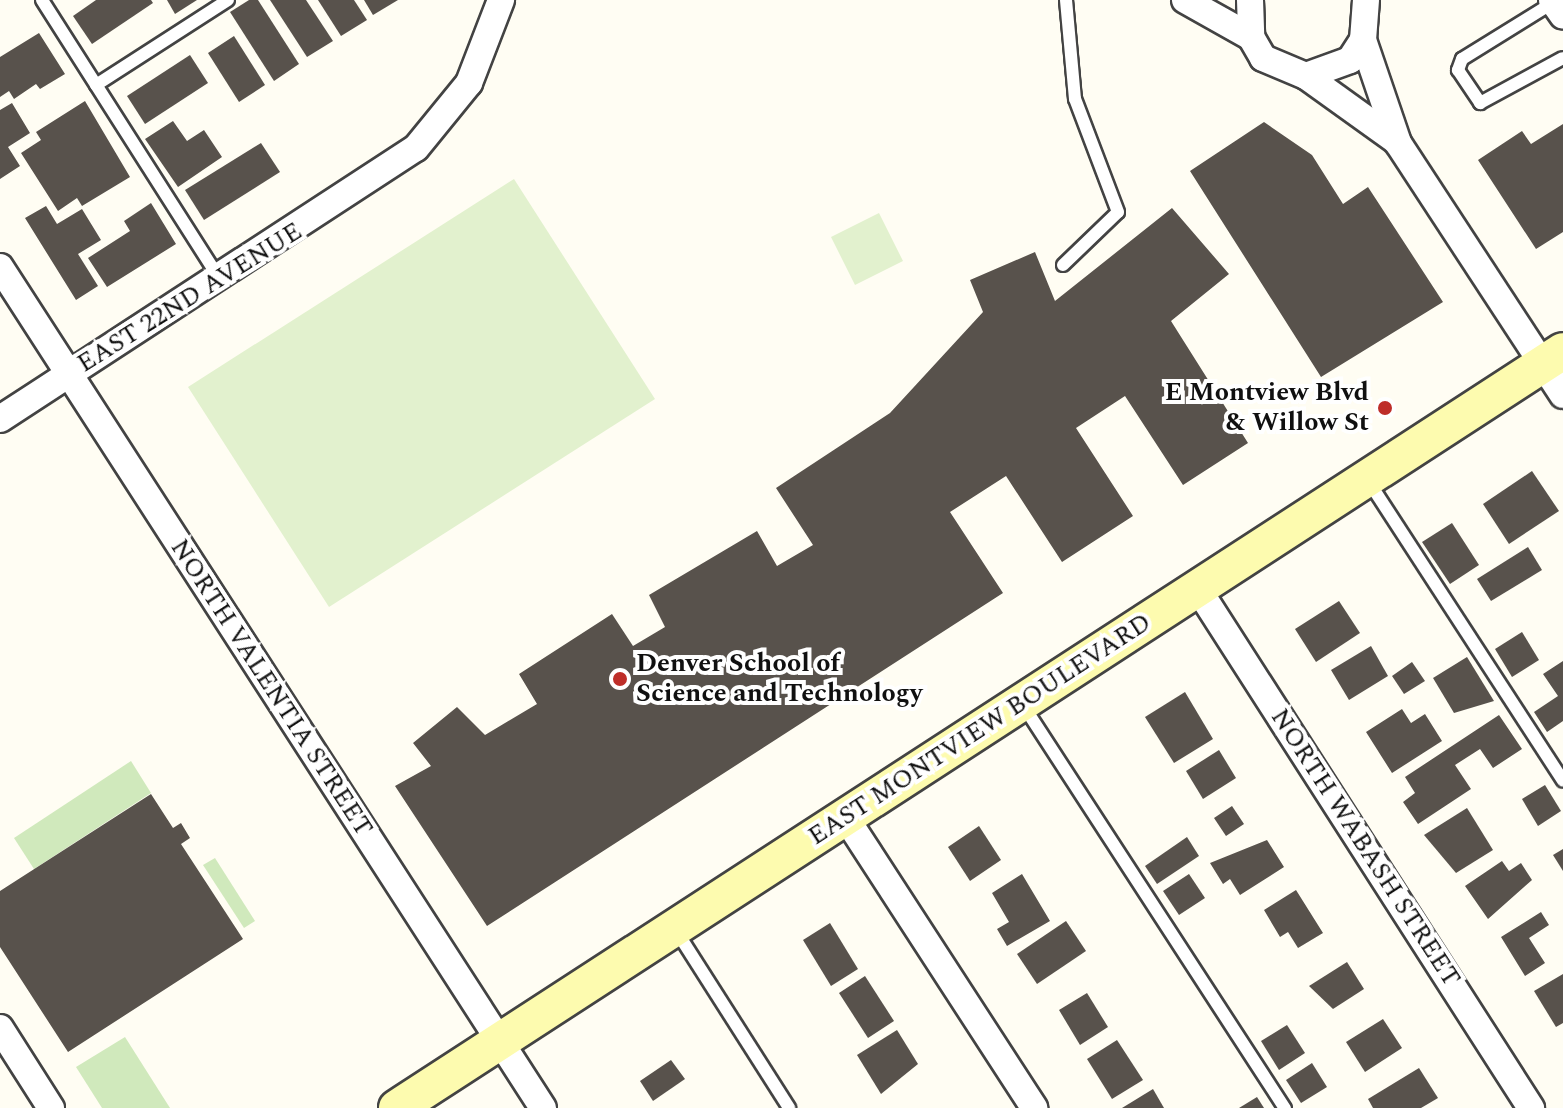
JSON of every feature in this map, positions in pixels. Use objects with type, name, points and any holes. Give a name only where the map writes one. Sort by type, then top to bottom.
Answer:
[{"type":"main road","name":"EAST MONTVIEW BOULEVARD","points":[[397,1108],[1553,358]]},
{"type":"street","name":"EAST 22ND AVENUE","points":[[0,419],[380,177],[434,129],[469,83],[501,0]]},
{"type":"street","points":[[1185,0],[1251,37]]},
{"type":"street","points":[[1250,0],[1251,37],[1263,58],[1306,76],[1398,143]]},
{"type":"street","points":[[1366,0],[1363,40],[1398,143],[1553,358],[1563,395]]},
{"type":"street","points":[[1306,76],[1350,60],[1363,40]]},
{"type":"street","name":"NORTH VALENTIA STREET","points":[[0,267],[543,1108]]},
{"type":"street","name":"NORTH WABASH STREET","points":[[1198,589],[1531,1108]]},
{"type":"street","points":[[846,818],[1034,1108]]},
{"type":"street","points":[[0,1028],[51,1108]]},
{"type":"lane","points":[[42,0],[220,279]]},
{"type":"lane","points":[[96,85],[228,0]]},
{"type":"lane","points":[[1063,265],[1118,212],[1075,99],[1066,0]]},
{"type":"lane","points":[[1556,6],[1462,59],[1458,70],[1480,103],[1563,58]]},
{"type":"lane","points":[[1366,479],[1563,781]]},
{"type":"lane","points":[[1022,703],[1285,1108]]},
{"type":"lane","points":[[674,929],[789,1108]]},
{"type":"green space","points":[[514,179],[655,399],[329,607],[188,387]]},
{"type":"green space","points":[[879,213],[903,261],[855,285],[831,237]]},
{"type":"green space","points":[[131,761],[151,793],[34,869],[14,838]]},
{"type":"green space","points":[[215,858],[255,921],[244,928],[203,865]]},
{"type":"green space","points":[[125,1037],[170,1108],[102,1108],[76,1067]]},
{"type":"building","points":[[96,0],[151,0],[153,3],[92,44],[73,16]]},
{"type":"building","points":[[167,0],[197,0],[175,14]]},
{"type":"building","points":[[249,0],[258,0],[299,64],[274,81],[230,12]]},
{"type":"building","points":[[270,0],[306,0],[333,41],[307,57]]},
{"type":"building","points":[[318,0],[354,0],[367,20],[341,36]]},
{"type":"building","points":[[364,0],[398,0],[373,15]]},
{"type":"building","points":[[39,33],[65,74],[40,89],[36,84],[14,99],[9,91],[0,97],[0,57]]},
{"type":"building","points":[[234,36],[265,85],[239,102],[208,53]]},
{"type":"building","points":[[190,55],[208,83],[145,124],[127,96]]},
{"type":"building","points":[[85,101],[130,177],[82,206],[77,198],[58,211],[21,153],[41,140],[36,132]]},
{"type":"building","points":[[12,103],[30,133],[8,147],[20,166],[0,179],[0,110]]},
{"type":"building","points":[[173,121],[187,141],[204,130],[222,157],[178,187],[145,139]]},
{"type":"building","points":[[1264,122],[1312,155],[1343,204],[1368,187],[1443,302],[1321,377],[1190,171]]},
{"type":"building","points":[[1563,124],[1563,232],[1536,249],[1478,160],[1522,131],[1531,144]]},
{"type":"building","points":[[261,143],[280,172],[204,220],[185,190]]},
{"type":"building","points":[[151,203],[176,244],[107,287],[88,258],[130,231],[124,221]]},
{"type":"building","points":[[46,206],[57,224],[82,209],[101,240],[78,254],[98,286],[76,300],[25,218]]},
{"type":"building","points":[[1172,208],[1229,274],[1171,321],[1248,443],[1183,485],[1125,396],[1076,428],[1133,516],[1062,562],[1006,476],[950,512],[1003,593],[487,926],[395,786],[431,766],[413,743],[457,707],[485,735],[537,704],[519,674],[612,614],[633,646],[665,627],[649,595],[757,531],[777,566],[813,545],[776,488],[890,413],[983,312],[970,280],[1035,252],[1055,301]]},
{"type":"building","points":[[1532,471],[1559,511],[1509,544],[1483,504]]},
{"type":"building","points":[[1452,523],[1479,565],[1450,584],[1422,542]]},
{"type":"building","points":[[1528,547],[1542,570],[1491,601],[1477,579]]},
{"type":"building","points":[[1339,601],[1360,633],[1316,662],[1295,629]]},
{"type":"building","points":[[1522,632],[1539,660],[1512,677],[1495,649]]},
{"type":"building","points":[[1371,646],[1388,676],[1349,700],[1331,670]]},
{"type":"building","points":[[1467,657],[1494,701],[1454,713],[1433,678]]},
{"type":"building","points":[[1563,661],[1563,721],[1547,732],[1534,712],[1558,696],[1543,674]]},
{"type":"building","points":[[1412,662],[1425,681],[1404,694],[1392,676]]},
{"type":"building","points":[[1185,692],[1213,739],[1174,763],[1145,717]]},
{"type":"building","points":[[1402,709],[1411,723],[1425,714],[1442,741],[1392,773],[1366,732]]},
{"type":"building","points":[[1499,715],[1522,749],[1493,768],[1480,749],[1455,765],[1471,789],[1418,824],[1403,802],[1415,793],[1405,777]]},
{"type":"building","points":[[1219,750],[1236,778],[1203,799],[1186,771]]},
{"type":"building","points":[[1545,785],[1561,811],[1538,826],[1522,799]]},
{"type":"building","points":[[151,794],[173,828],[181,823],[190,838],[181,844],[243,939],[68,1052],[0,947],[0,891]]},
{"type":"building","points":[[1232,806],[1244,824],[1226,836],[1214,818]]},
{"type":"building","points":[[1467,808],[1493,850],[1456,873],[1424,835]]},
{"type":"building","points":[[979,826],[1001,860],[970,881],[948,847]]},
{"type":"building","points":[[1187,837],[1199,856],[1157,884],[1145,866]]},
{"type":"building","points":[[1267,840],[1284,867],[1240,895],[1230,879],[1223,884],[1210,863]]},
{"type":"building","points":[[1563,849],[1563,871],[1553,855]]},
{"type":"building","points":[[1502,861],[1509,871],[1521,863],[1532,880],[1488,919],[1465,886]]},
{"type":"building","points":[[1022,874],[1050,921],[1007,946],[997,929],[1009,922],[992,893]]},
{"type":"building","points":[[1189,874],[1205,898],[1179,915],[1163,891]]},
{"type":"building","points":[[1296,890],[1323,933],[1298,948],[1288,932],[1280,937],[1264,910]]},
{"type":"building","points":[[1541,912],[1549,925],[1529,938],[1545,963],[1525,976],[1501,937]]},
{"type":"building","points":[[1066,921],[1086,951],[1037,984],[1017,954]]},
{"type":"building","points":[[830,923],[858,969],[831,986],[803,940]]},
{"type":"building","points":[[1347,962],[1364,989],[1333,1009],[1309,986]]},
{"type":"building","points":[[1563,974],[1563,1023],[1556,1027],[1534,991]]},
{"type":"building","points":[[865,976],[894,1021],[868,1038],[839,993]]},
{"type":"building","points":[[1087,993],[1108,1027],[1080,1045],[1059,1010]]},
{"type":"building","points":[[1383,1019],[1402,1048],[1365,1072],[1346,1042]]},
{"type":"building","points":[[1287,1025],[1305,1053],[1279,1070],[1261,1041]]},
{"type":"building","points":[[897,1030],[918,1064],[881,1094],[857,1055]]},
{"type":"building","points":[[1117,1040],[1143,1080],[1112,1099],[1087,1059]]},
{"type":"building","points":[[671,1060],[685,1079],[653,1101],[640,1081]]},
{"type":"building","points":[[1312,1063],[1327,1087],[1301,1103],[1286,1080]]},
{"type":"building","points":[[1419,1068],[1438,1098],[1421,1108],[1373,1108],[1368,1099]]},
{"type":"building","points":[[1153,1089],[1164,1108],[1122,1108]]},
{"type":"building","points":[[1257,1097],[1264,1108],[1239,1108]]},
{"type":"place","name":"E Montview Blvd & Willow St","points":[[1385,408]]},
{"type":"place","name":"Denver School of Science and Technology","points":[[620,679]]}]
